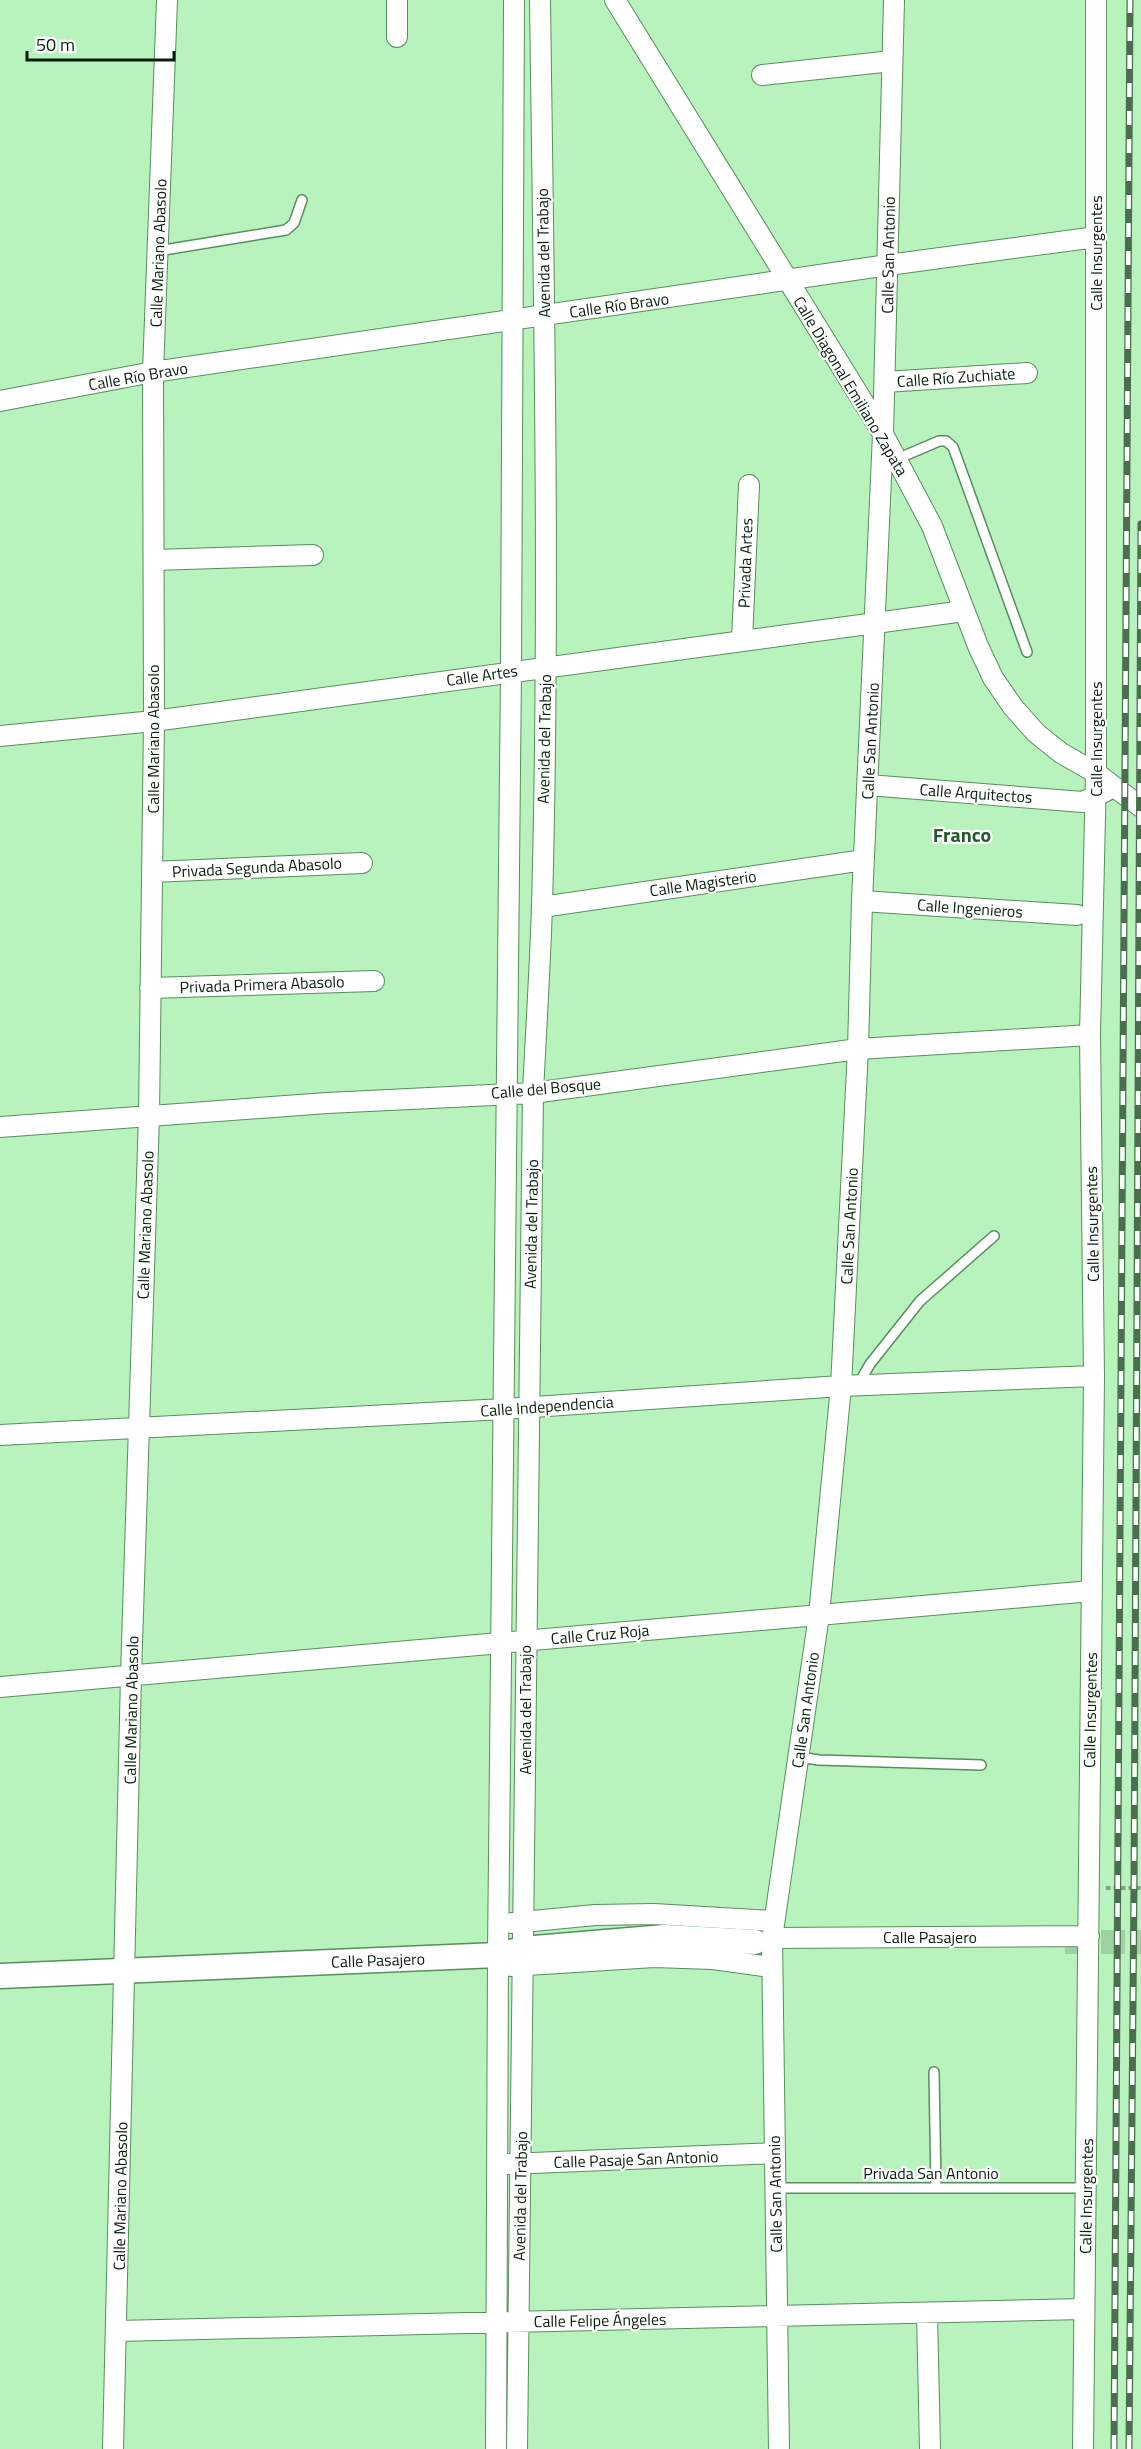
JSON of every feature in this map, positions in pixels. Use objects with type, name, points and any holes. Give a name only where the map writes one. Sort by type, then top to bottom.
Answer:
[{"type":"street","name":"Calle Mariano Abasolo","points":[[113,2449],[126,1971],[131,1675],[149,1115],[154,721],[153,372],[167,0]]},
{"type":"street","points":[[397,0],[397,37]]},
{"type":"street","name":"Avenida del Trabajo","points":[[496,2449],[498,1924],[511,671],[514,0]]},
{"type":"street","name":"Avenida del Trabajo","points":[[517,2449],[533,1093],[542,907],[545,667],[540,0]]},
{"type":"street","name":"Calle Diagonal Emiliano Zapata","points":[[615,0],[897,459],[932,526],[978,646],[993,678],[1036,733],[1061,753],[1096,773],[1141,807]]},
{"type":"street","name":"Calle San Antonio","points":[[779,2449],[771,1967],[767,1934],[799,1756],[850,1386],[862,901],[885,382],[894,0]]},
{"type":"street","name":"Calle Insurgentes","points":[[1083,2449],[1094,1376],[1090,799],[1096,773],[1096,0]]},
{"type":"street","points":[[762,75],[892,61]]},
{"type":"street","name":"Calle Río Bravo","points":[[0,401],[153,372],[1096,237]]},
{"type":"street","name":"Calle Río Zuchiate","points":[[885,382],[1027,373]]},
{"type":"street","name":"Privada Artes","points":[[742,640],[749,485]]},
{"type":"street","points":[[154,560],[314,555]]},
{"type":"street","name":"Calle Artes","points":[[0,736],[154,721],[964,610]]},
{"type":"street","name":"Calle Arquitectos","points":[[868,785],[1090,799]]},
{"type":"street","points":[[1090,799],[1114,787]]},
{"type":"street","name":"Calle Magisterio","points":[[542,907],[864,860]]},
{"type":"street","name":"Privada Segunda Abasolo","points":[[152,872],[362,863]]},
{"type":"street","name":"Calle Ingenieros","points":[[862,901],[1077,915]]},
{"type":"street","name":"Privada Primera Abasolo","points":[[150,988],[374,981]]},
{"type":"street","name":"Calle del Bosque","points":[[0,1127],[149,1115],[533,1093],[858,1049],[1090,1035]]},
{"type":"street","name":"Calle Independencia","points":[[0,1435],[504,1409],[850,1386],[1094,1376]]},
{"type":"street","name":"Calle Cruz Roja","points":[[0,1687],[1091,1591]]},
{"type":"street","points":[[498,1924],[595,1915],[654,1914],[767,1934]]},
{"type":"street","name":"Calle Pasajero","points":[[0,1976],[498,1961],[664,1937],[767,1934],[1089,1936]]},
{"type":"street","points":[[523,1958],[713,1959],[771,1967]]},
{"type":"street","name":"Calle Pasaje San Antonio","points":[[498,2164],[775,2153]]},
{"type":"street","name":"Calle Felipe Ángeles","points":[[117,2331],[1084,2309]]},
{"type":"street","points":[[927,2313],[930,2449]]},
{"type":"lane","points":[[158,251],[286,230],[294,223],[302,200]]},
{"type":"lane","points":[[897,459],[939,441],[946,441],[953,447],[1027,652]]},
{"type":"lane","points":[[850,1386],[920,1301],[994,1236]]},
{"type":"lane","points":[[799,1756],[819,1760],[981,1765]]},
{"type":"lane","points":[[934,2072],[936,2188]]},
{"type":"lane","name":"Privada San Antonio","points":[[775,2188],[1086,2188]]},
{"type":"path","points":[[1089,1888],[1141,1888]]},
{"type":"tunnel","points":[[1065,1942],[1141,1942]]},
{"type":"railway","points":[[1114,2449],[1130,0]]},
{"type":"railway","points":[[1129,2449],[1141,524]]},
{"type":"district","name":"Franco","points":[[962,834]]}]
